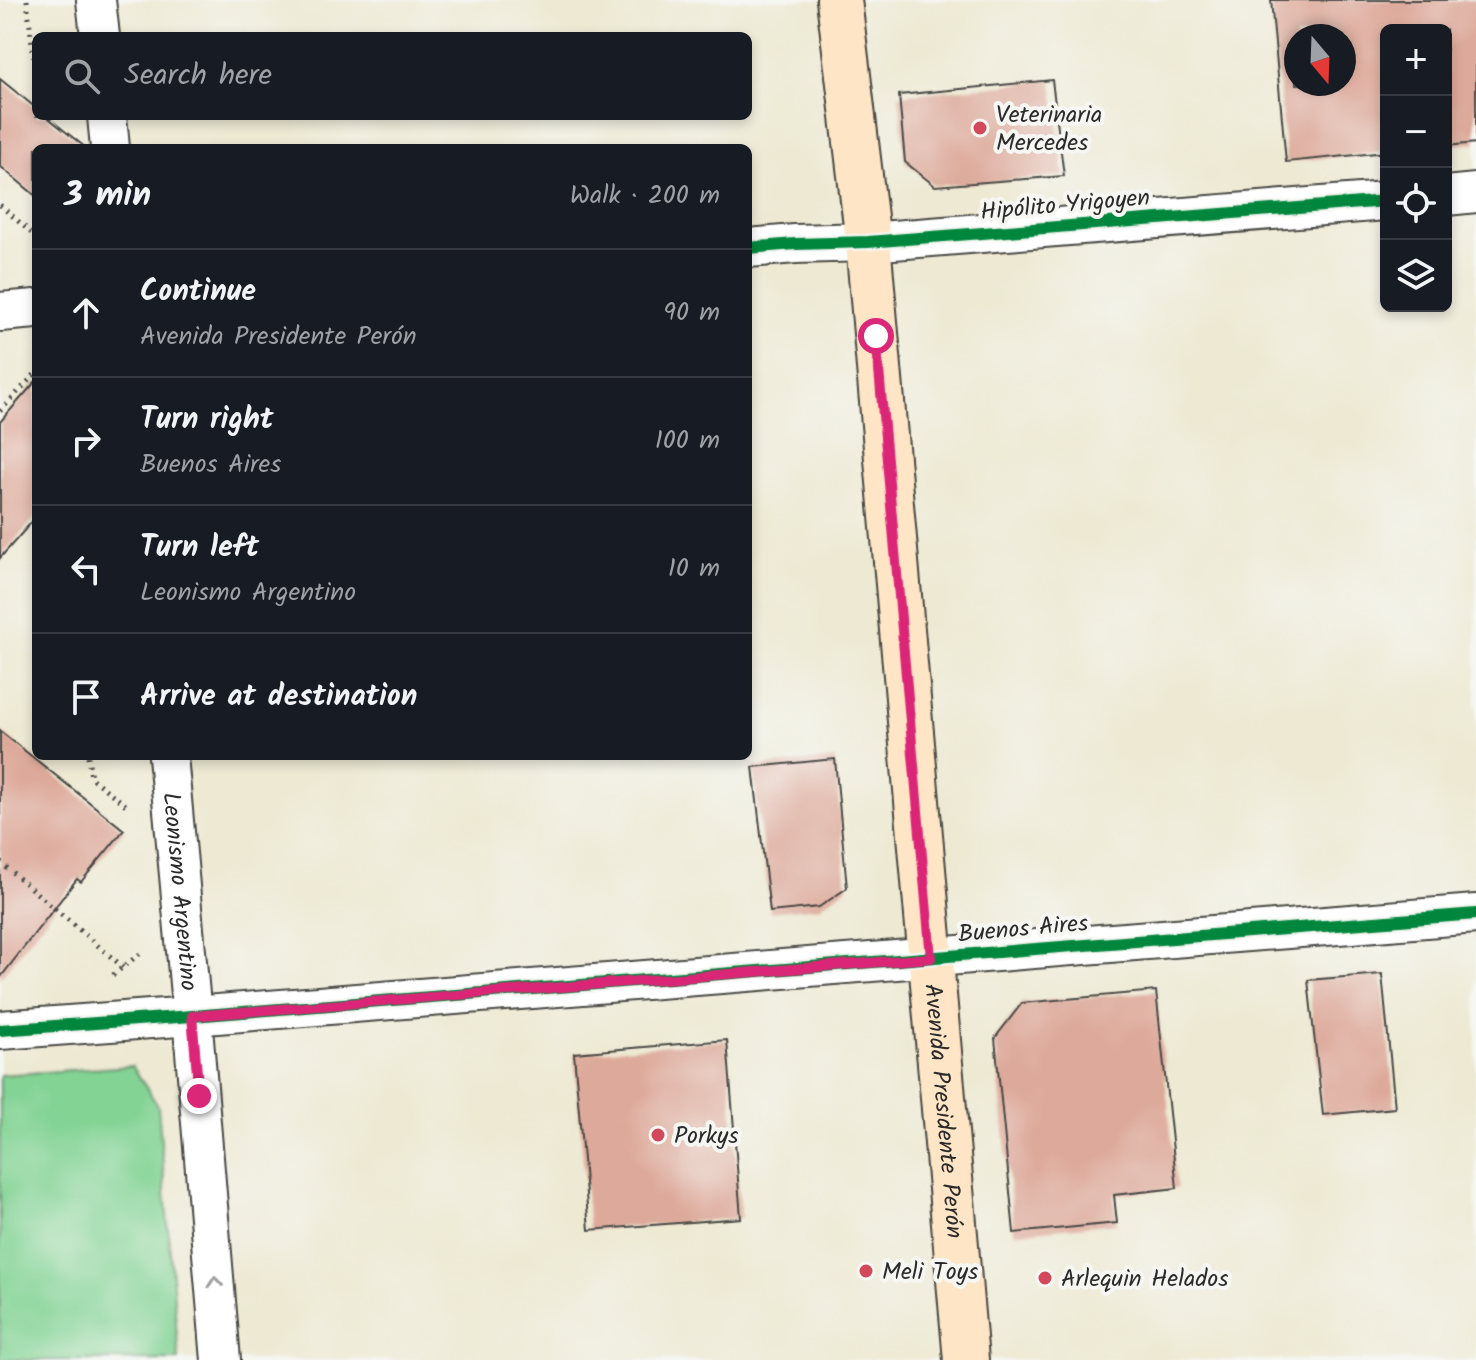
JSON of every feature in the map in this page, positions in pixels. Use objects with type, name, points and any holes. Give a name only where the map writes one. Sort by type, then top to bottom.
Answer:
[{"type":"main road","name":"Avenida Presidente Perón","points":[[839,0],[868,242],[966,1360]]},
{"type":"street","points":[[96,0],[100,32]]},
{"type":"street","points":[[107,120],[110,144]]},
{"type":"street","points":[[1452,195],[1476,193]]},
{"type":"street","name":"Hipólito Yrigoyen","points":[[752,248],[868,242],[1380,201]]},
{"type":"street","points":[[0,312],[32,309]]},
{"type":"street","name":"Leonismo Argentino","points":[[168,760],[221,1360]]},
{"type":"street","name":"Buenos Aires","points":[[0,1030],[1476,914]]},
{"type":"path","points":[[27,0],[32,44]]},
{"type":"path","points":[[0,205],[32,233]]},
{"type":"path","points":[[0,411],[32,377]]},
{"type":"path","points":[[89,760],[91,778],[134,811]]},
{"type":"path","points":[[0,862],[123,967]]},
{"type":"path","points":[[115,975],[143,952]]},
{"type":"green space","points":[[132,1066],[158,1106],[179,1360],[0,1360],[0,1075]]},
{"type":"building","points":[[1271,0],[1476,0],[1476,143],[1452,145],[1452,24],[1380,24],[1380,153],[1286,162]]},
{"type":"building","points":[[0,79],[32,105],[32,120],[51,120],[81,144],[32,144],[32,193],[0,166]]},
{"type":"building","name":"Veterinaria Mercedes","points":[[1052,80],[1064,176],[935,186],[905,162],[899,95]]},
{"type":"building","points":[[32,386],[32,522],[0,558],[0,422]]},
{"type":"building","points":[[0,731],[32,757],[32,760],[36,760],[124,830],[81,882],[77,879],[0,978]]},
{"type":"building","points":[[835,759],[847,888],[819,907],[770,912],[753,767]]},
{"type":"building","points":[[1382,974],[1395,1108],[1323,1115],[1308,980]]},
{"type":"building","points":[[1156,991],[1177,1188],[1114,1195],[1117,1223],[1014,1233],[995,1038],[1022,1003]]},
{"type":"building","name":"Porkys","points":[[727,1040],[741,1218],[589,1230],[574,1053]]},
{"type":"cycle path","points":[[752,248],[868,242],[1380,201]]},
{"type":"cycle path","points":[[0,1030],[1476,914]]},
{"type":"place","name":"Veterinaria Mercedes","points":[[980,128]]},
{"type":"place","name":"Porkys","points":[[658,1135]]},
{"type":"place","name":"Meli Toys","points":[[866,1271]]},
{"type":"place","name":"Arlequin Helados","points":[[1045,1278]]},
{"type":"route","points":[[199,1096],[192,1016],[931,958],[876,336]]}]
